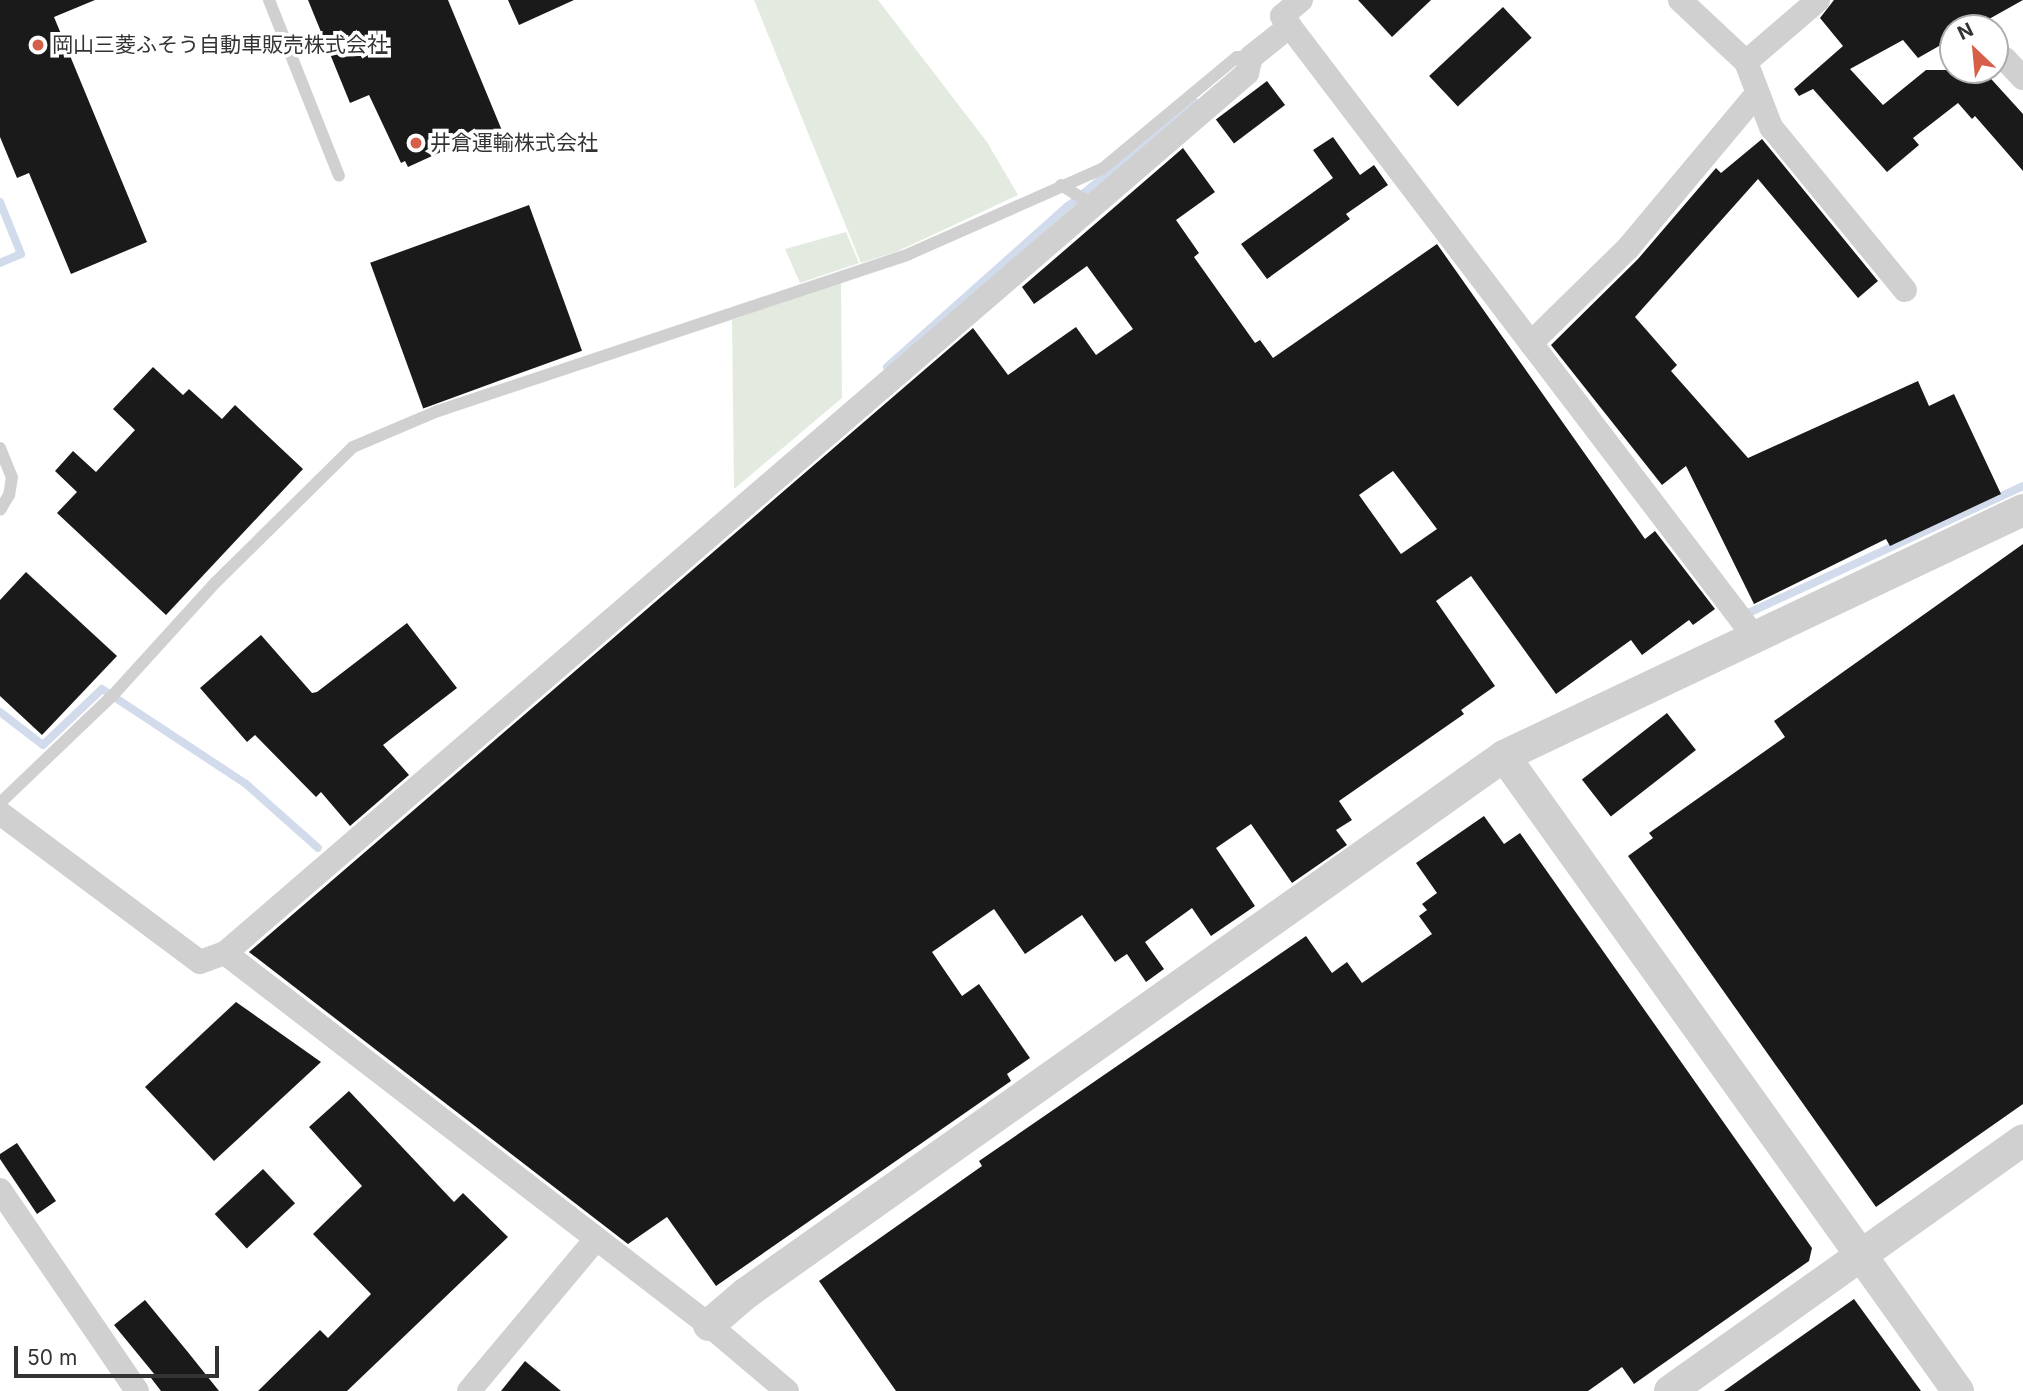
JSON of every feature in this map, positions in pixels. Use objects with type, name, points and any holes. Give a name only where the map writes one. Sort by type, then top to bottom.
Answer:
[{"type":"street","points":[[1301,0],[1282,16],[1536,338],[1753,635]]},
{"type":"street","points":[[1680,0],[1746,62],[1771,127],[1905,289]]},
{"type":"street","points":[[1746,62],[1818,0]]},
{"type":"street","points":[[0,813],[201,962],[225,953],[1085,199],[1247,73],[1251,57],[1290,26]]},
{"type":"street","points":[[2009,62],[2023,78]]},
{"type":"street","points":[[1536,338],[1628,248],[1751,101],[1759,98]]},
{"type":"street","points":[[709,1325],[745,1294],[1504,756],[1753,635],[2023,510]]},
{"type":"street","points":[[1504,756],[1958,1391]]},
{"type":"street","points":[[225,953],[709,1325],[787,1391]]},
{"type":"street","points":[[1670,1391],[2023,1140]]},
{"type":"street","points":[[0,1190],[137,1391]]},
{"type":"street","points":[[469,1391],[596,1239]]},
{"type":"lane","points":[[269,0],[339,176]]},
{"type":"lane","points":[[0,803],[112,696],[215,583],[353,447],[367,438],[909,254],[1102,169],[1237,57],[1251,57]]},
{"type":"lane","points":[[1061,185],[1085,199]]},
{"type":"lane","points":[[0,448],[12,477],[9,495],[0,510]]},
{"type":"shaded area","points":[[754,0],[878,0],[987,142],[1018,195],[896,252],[861,263]]},
{"type":"shaded area","points":[[846,232],[859,263],[800,283],[785,249]]},
{"type":"shaded area","points":[[841,282],[842,398],[734,489],[732,320]]},
{"type":"building","points":[[0,0],[95,0],[54,17],[147,242],[71,274],[29,173],[17,178],[0,137]]},
{"type":"building","points":[[308,0],[448,0],[503,133],[456,154],[454,149],[443,151],[408,167],[405,161],[401,163],[369,95],[350,103]]},
{"type":"building","points":[[508,0],[574,0],[519,25]]},
{"type":"building","points":[[1358,0],[1431,0],[1392,37]]},
{"type":"building","points":[[1834,0],[2023,0],[1998,14],[1939,14],[1939,46],[1918,58],[1903,40],[1850,69],[1883,105],[1926,70],[1939,70],[1939,84],[1996,84],[2023,114],[2023,171],[1975,116],[1972,119],[1958,103],[1913,138],[1919,145],[1887,172],[1813,89],[1799,96],[1794,89],[1843,46],[1820,18]]},
{"type":"building","points":[[1503,7],[1532,38],[1458,107],[1429,76]]},
{"type":"building","points":[[1267,81],[1285,105],[1234,143],[1216,120]]},
{"type":"building","points":[[1333,137],[1360,175],[1374,165],[1388,185],[1346,214],[1350,219],[1267,279],[1241,244],[1333,178],[1313,150]]},
{"type":"building","points":[[1762,139],[1878,281],[1858,298],[1758,179],[1635,317],[1677,365],[1671,371],[1748,458],[1918,381],[1929,406],[1954,394],[2001,494],[1890,546],[1886,539],[1754,604],[1686,466],[1662,485],[1551,345],[1638,259],[1716,168],[1721,173]]},
{"type":"building","points":[[1183,148],[1215,192],[1176,220],[1199,253],[1194,257],[1255,343],[1260,340],[1273,358],[1437,244],[1645,539],[1655,531],[1715,609],[1693,625],[1689,620],[1642,655],[1631,640],[1556,694],[1471,576],[1436,601],[1495,686],[1461,710],[1464,714],[1339,801],[1352,820],[1336,830],[1347,845],[1292,883],[1251,824],[1216,848],[1255,906],[1211,936],[1192,908],[1145,942],[1164,969],[1146,982],[1127,954],[1115,962],[1082,915],[1025,954],[994,909],[932,952],[962,996],[979,984],[1030,1058],[1007,1074],[1011,1081],[716,1286],[667,1217],[628,1244],[249,952],[973,328],[1008,375],[1076,327],[1096,355],[1133,329],[1087,266],[1034,304],[1022,287]],"holes":[[[1393,471],[1437,529],[1401,554],[1359,495]]]},
{"type":"building","points":[[529,205],[582,351],[423,408],[370,263]]},
{"type":"building","points":[[153,367],[183,395],[189,389],[222,419],[235,405],[303,469],[166,615],[57,513],[77,492],[55,471],[73,451],[96,472],[135,430],[113,409]]},
{"type":"building","points":[[2023,544],[2023,1104],[1876,1207],[1628,856],[1653,838],[1649,833],[1785,737],[1774,721]]},
{"type":"building","points":[[26,572],[117,656],[42,735],[0,696],[0,600]]},
{"type":"building","points":[[407,623],[457,688],[383,745],[409,775],[350,826],[321,792],[316,797],[255,735],[247,742],[200,688],[261,635],[312,693],[317,692]]},
{"type":"building","points":[[1667,713],[1696,750],[1611,817],[1582,779]]},
{"type":"building","points":[[1484,816],[1504,844],[1520,833],[1812,1248],[1809,1261],[1634,1384],[1622,1367],[1588,1391],[896,1391],[819,1281],[982,1166],[979,1161],[1306,936],[1332,973],[1347,962],[1362,983],[1432,934],[1419,916],[1427,910],[1422,904],[1437,893],[1416,863]]},
{"type":"building","points":[[236,1002],[321,1062],[214,1161],[145,1087]]},
{"type":"building","points":[[349,1091],[454,1202],[463,1193],[508,1237],[347,1391],[258,1391],[320,1330],[328,1338],[371,1294],[313,1234],[362,1186],[309,1127]]},
{"type":"building","points":[[17,1143],[56,1201],[37,1214],[0,1159],[0,1154]]},
{"type":"building","points":[[263,1169],[295,1203],[247,1248],[215,1214]]},
{"type":"building","points":[[1854,1299],[1921,1391],[1724,1391]]},
{"type":"building","points":[[145,1300],[219,1391],[161,1391],[151,1378],[155,1375],[114,1325]]},
{"type":"building","points":[[525,1361],[561,1391],[501,1391]]},
{"type":"waterway","points":[[887,367],[1068,206],[1195,102]]},
{"type":"waterway","points":[[0,202],[21,254],[0,263]]},
{"type":"waterway","points":[[1744,615],[2023,486]]},
{"type":"waterway","points":[[0,712],[43,745],[102,689],[246,784],[318,848]]},
{"type":"place","name":"岡山三菱ふそう自動車販売株式会社","points":[[38,45]]},
{"type":"place","name":"井倉運輸株式会社","points":[[416,143]]}]
